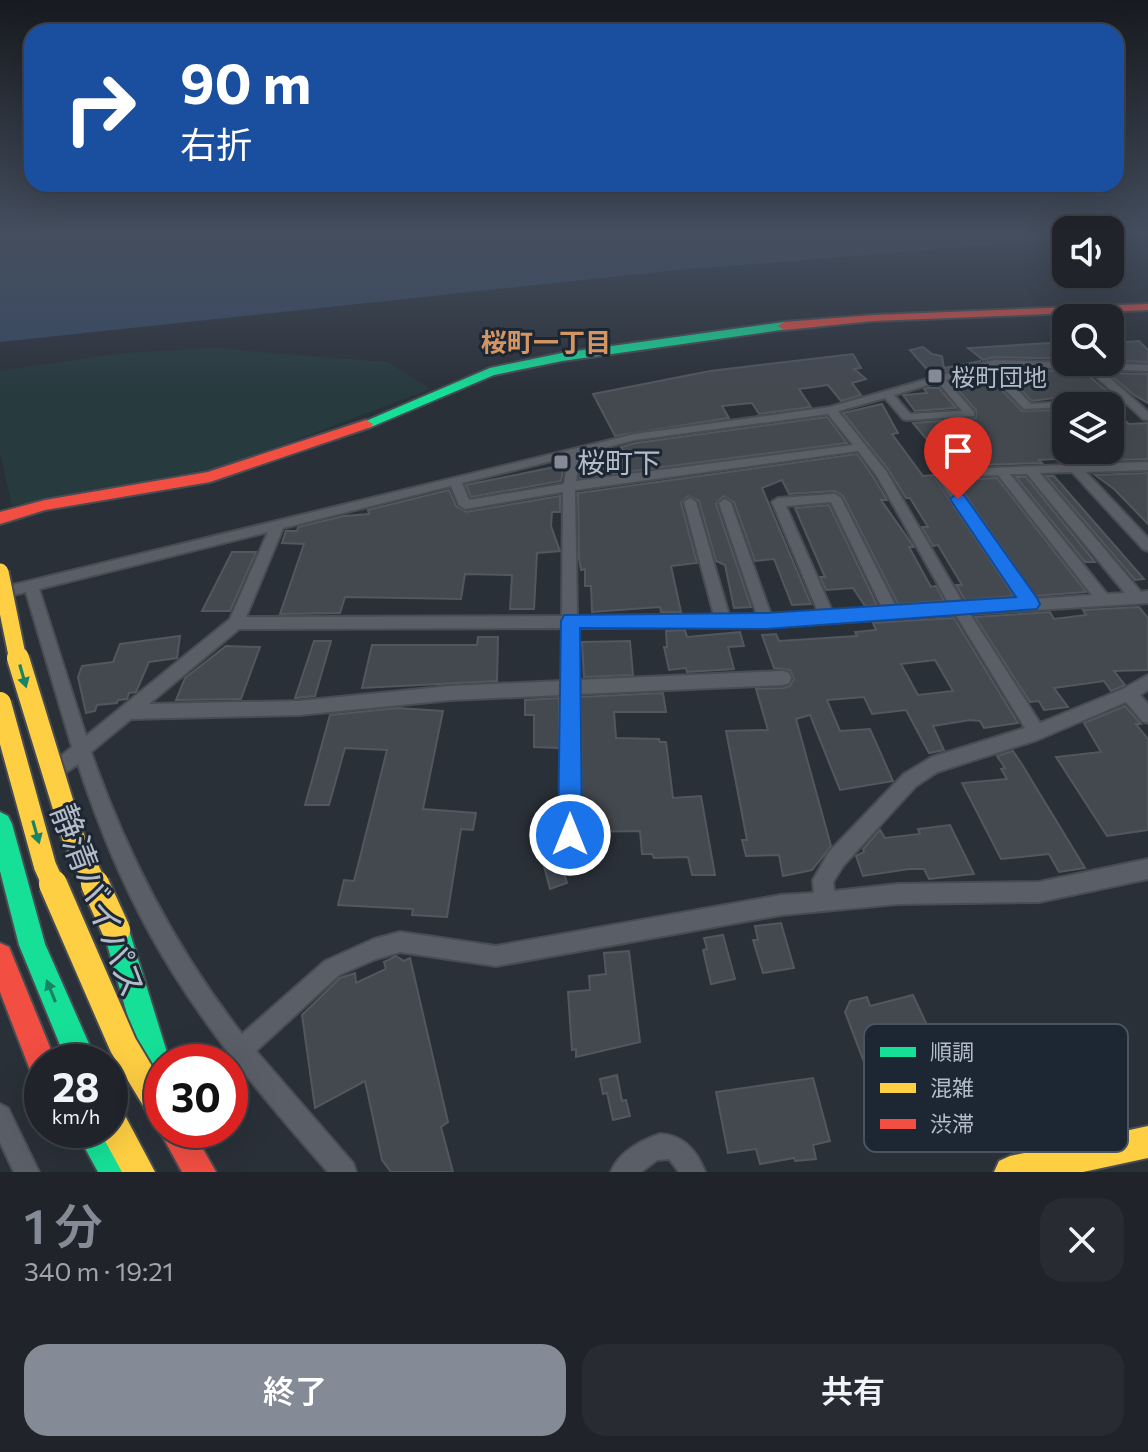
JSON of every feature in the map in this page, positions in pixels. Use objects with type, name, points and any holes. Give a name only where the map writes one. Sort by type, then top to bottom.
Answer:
[{"type":"main road","points":[[0,518],[45,505],[210,477],[361,426],[490,372],[562,357],[773,327],[859,320],[1148,307]]},
{"type":"main road","points":[[0,572],[18,660],[73,837],[116,930],[150,1044]]},
{"type":"main road","name":"静清バイパス","points":[[0,703],[45,866],[123,1045],[144,1080]]},
{"type":"main road","points":[[0,824],[32,945],[74,1044]]},
{"type":"main road","points":[[0,956],[34,1044]]},
{"type":"main road","points":[[1128,1146],[1148,1142]]},
{"type":"main road","points":[[101,1148],[116,1172]]},
{"type":"main road","points":[[126,1148],[139,1172]]},
{"type":"main road","points":[[178,1148],[184,1172]]},
{"type":"main road","points":[[185,1148],[200,1172]]},
{"type":"main road","points":[[1010,1172],[1102,1152]]},
{"type":"street","points":[[987,365],[1028,407],[1129,401]]},
{"type":"street","points":[[0,593],[635,437],[831,410],[987,365],[1052,366]]},
{"type":"street","points":[[1124,367],[1148,368]]},
{"type":"street","points":[[1101,376],[1147,417]]},
{"type":"street","points":[[888,394],[907,417],[970,414],[940,379]]},
{"type":"street","points":[[831,410],[882,474],[959,608],[1037,732]]},
{"type":"street","points":[[455,481],[465,505],[569,487],[861,447]]},
{"type":"street","points":[[570,835],[569,487],[575,452]]},
{"type":"street","points":[[1030,604],[940,473],[1148,466]]},
{"type":"street","points":[[1076,469],[1148,546]]},
{"type":"street","points":[[1030,470],[1142,597]]},
{"type":"street","points":[[1001,471],[1103,599]]},
{"type":"street","points":[[827,616],[778,502],[835,498],[891,612]]},
{"type":"street","points":[[690,502],[723,620]]},
{"type":"street","points":[[725,503],[766,621]]},
{"type":"street","points":[[0,824],[82,747],[236,623],[278,524]]},
{"type":"street","points":[[31,585],[102,809],[138,890],[185,970],[238,1044]]},
{"type":"street","points":[[236,623],[766,621],[1142,597]]},
{"type":"street","points":[[128,712],[299,708],[451,693],[783,678]]},
{"type":"street","points":[[825,902],[823,880],[836,859],[910,780],[932,765],[1037,732],[1129,694],[1148,682]]},
{"type":"street","points":[[1129,694],[1148,716]]},
{"type":"street","points":[[248,1044],[332,968],[374,949],[400,942],[496,956],[781,905],[898,894],[1039,892],[1148,869]]},
{"type":"street","points":[[248,1058],[273,1093],[344,1172]]},
{"type":"street","points":[[2,1123],[27,1172]]},
{"type":"street","points":[[623,1172],[640,1154],[658,1145],[674,1148],[687,1159],[693,1172]]},
{"type":"green space","points":[[214,348],[387,362],[431,389],[227,466],[12,506],[0,453],[0,371],[122,353]]},
{"type":"water","points":[[0,287],[519,287],[0,342]]},
{"type":"building","points":[[1139,341],[1148,350],[1148,362],[1124,361],[1124,342]]},
{"type":"building","points":[[1052,343],[1052,359],[994,357],[983,360],[968,348]]},
{"type":"building","points":[[923,347],[932,354],[942,356],[944,368],[981,361],[932,375],[910,350]]},
{"type":"building","points":[[853,354],[861,368],[854,369],[866,379],[852,383],[861,395],[841,401],[828,385],[799,389],[811,407],[759,414],[752,403],[722,406],[729,418],[615,436],[593,394],[710,371]]},
{"type":"building","points":[[1001,369],[1052,371],[1052,376],[1089,376],[1108,392],[1052,392],[1052,398],[1032,401]]},
{"type":"building","points":[[984,372],[1022,411],[1052,410],[1052,459],[1039,460],[1042,463],[949,466],[913,423],[976,418],[976,410],[951,382]]},
{"type":"building","points":[[1148,374],[1148,403],[1112,376]]},
{"type":"building","points":[[939,388],[956,408],[915,411],[903,395],[927,393],[924,389]]},
{"type":"building","points":[[882,404],[898,433],[892,434],[923,476],[933,475],[1014,596],[965,600],[956,585],[962,585],[938,545],[933,546],[922,527],[928,527],[910,498],[906,498],[888,469],[843,413]]},
{"type":"building","points":[[827,417],[847,443],[580,478],[582,464],[590,460],[589,455],[623,450],[621,447],[636,443]]},
{"type":"building","points":[[1124,420],[1129,424],[1148,423],[1148,459],[1124,460]]},
{"type":"building","points":[[857,454],[887,500],[881,500],[914,547],[909,547],[931,587],[936,586],[944,601],[898,604],[843,496],[835,491],[789,494],[782,480],[762,488],[811,604],[792,605],[774,559],[755,561],[734,502],[723,496],[716,504],[751,607],[734,608],[725,565],[716,561],[699,501],[688,496],[681,503],[697,563],[671,566],[681,612],[661,612],[660,607],[592,612],[591,586],[585,586],[585,569],[581,570],[579,558],[578,493]]},
{"type":"building","points":[[564,465],[561,481],[471,497],[466,485]]},
{"type":"building","points":[[1148,473],[1148,524],[1114,489],[1095,475]]},
{"type":"building","points":[[1046,476],[1054,476],[1144,579],[1135,580]]},
{"type":"building","points":[[1016,477],[1026,477],[1095,562],[1085,562]]},
{"type":"building","points":[[997,478],[1086,592],[1035,596],[955,480]]},
{"type":"building","points":[[449,490],[456,506],[466,512],[560,496],[560,512],[552,512],[551,526],[560,551],[537,553],[534,609],[510,609],[512,575],[465,574],[461,599],[345,597],[340,613],[280,614],[304,544],[282,543],[286,531],[297,531],[298,527],[344,516],[369,514],[368,510]]},
{"type":"building","points":[[829,505],[877,605],[865,606],[853,588],[826,590],[820,577],[825,577],[795,508]]},
{"type":"building","points":[[232,552],[256,552],[230,611],[202,611]]},
{"type":"building","points":[[1139,607],[1148,618],[1148,670],[1114,671],[1125,685],[1111,691],[1104,681],[1054,688],[1068,707],[1044,710],[1039,701],[1030,702],[975,617],[1050,612],[1054,619],[1086,615],[1083,610]]},
{"type":"building","points":[[954,618],[1018,723],[984,728],[980,721],[970,720],[933,726],[944,750],[929,753],[906,710],[872,714],[864,697],[827,700],[840,731],[870,729],[893,781],[840,790],[810,715],[796,719],[831,846],[812,870],[783,876],[779,855],[746,856],[742,840],[747,840],[726,731],[768,730],[756,689],[784,688],[790,686],[794,679],[790,670],[774,668],[762,635],[776,634],[779,641],[857,636],[855,632],[876,630],[873,623]],"holes":[[[935,660],[953,691],[918,695],[901,664]]]},
{"type":"building","points":[[685,630],[687,637],[740,632],[744,646],[728,647],[734,669],[669,670],[664,647],[667,647],[666,631]]},
{"type":"building","points":[[180,636],[177,658],[149,662],[136,692],[129,693],[127,699],[118,700],[117,703],[97,705],[95,711],[86,713],[78,677],[82,666],[113,662],[120,644]]},
{"type":"building","points":[[478,637],[498,637],[497,681],[362,688],[372,645],[477,645]]},
{"type":"building","points":[[314,641],[331,641],[315,696],[295,698]]},
{"type":"building","points":[[630,641],[633,675],[584,677],[582,642]]},
{"type":"building","points":[[226,646],[260,647],[241,699],[176,700],[185,678]]},
{"type":"building","points":[[663,693],[666,712],[614,712],[616,738],[659,739],[666,742],[673,798],[701,796],[715,875],[692,875],[688,857],[654,858],[652,854],[642,854],[640,831],[582,832],[581,697]]},
{"type":"building","points":[[559,698],[559,748],[534,747],[534,715],[525,715],[525,700]]},
{"type":"building","points":[[1125,706],[1141,724],[1136,724],[1148,739],[1148,830],[1107,836],[1056,757],[1101,752],[1084,723]]},
{"type":"building","points":[[397,708],[443,711],[423,809],[476,813],[473,830],[461,829],[447,917],[412,915],[413,909],[338,905],[344,880],[354,881],[387,750],[345,748],[329,805],[305,805],[330,715]]},
{"type":"building","points":[[1013,751],[1085,868],[1059,872],[1049,854],[1001,859],[962,783],[1007,779],[1001,769],[1005,768],[997,756]]},
{"type":"building","points":[[950,825],[974,874],[929,879],[924,869],[909,869],[863,876],[856,856],[864,852],[863,849],[880,830],[885,838],[920,834],[918,829]]},
{"type":"building","points":[[557,850],[567,883],[550,889],[541,855]]},
{"type":"building","points":[[781,923],[794,968],[763,973],[753,940],[758,940],[755,926]]},
{"type":"building","points":[[723,935],[735,979],[711,984],[703,950],[707,949],[704,938]]},
{"type":"building","points":[[629,951],[640,1042],[576,1057],[576,1049],[572,1050],[568,992],[590,990],[589,976],[606,974],[604,953]]},
{"type":"building","points":[[396,956],[404,961],[410,958],[448,1122],[441,1127],[453,1172],[391,1172],[382,1160],[365,1081],[315,1108],[302,1015],[340,978],[355,973],[356,983],[386,969],[384,962]]},
{"type":"building","points":[[913,995],[926,1024],[864,1024],[864,1062],[845,1012],[850,1001],[867,997],[870,1006]]},
{"type":"building","points":[[617,1075],[622,1101],[626,1100],[630,1116],[613,1120],[607,1093],[603,1094],[600,1079]]},
{"type":"building","points":[[813,1078],[830,1141],[813,1145],[816,1159],[795,1161],[794,1158],[760,1164],[756,1149],[728,1153],[716,1092]]},
{"type":"traffic: fast","points":[[366,424],[490,372],[562,357],[784,326]]},
{"type":"traffic: fast","points":[[0,824],[32,945],[74,1044]]},
{"type":"traffic: fast","points":[[116,930],[150,1044]]},
{"type":"traffic: fast","points":[[101,1148],[116,1172]]},
{"type":"traffic: slow","points":[[0,572],[14,646],[73,837],[116,930]]},
{"type":"traffic: slow","points":[[0,703],[45,866],[123,1045],[144,1080]]},
{"type":"traffic: slow","points":[[1128,1146],[1148,1142]]},
{"type":"traffic: slow","points":[[126,1148],[139,1172]]},
{"type":"traffic: slow","points":[[1010,1172],[1102,1152]]},
{"type":"traffic: jam","points":[[784,326],[873,318],[1148,307]]},
{"type":"traffic: jam","points":[[0,518],[45,505],[210,477],[366,424]]},
{"type":"traffic: jam","points":[[0,956],[34,1044]]},
{"type":"traffic: jam","points":[[185,1148],[200,1172]]},
{"type":"place","name":"桜町団地","points":[[935,376]]},
{"type":"place","name":"桜町下","points":[[561,462]]},
{"type":"district","name":"桜町一丁目","points":[[546,341]]},
{"type":"route","points":[[570,835],[570,621],[766,621],[1030,604],[958,499]]}]
